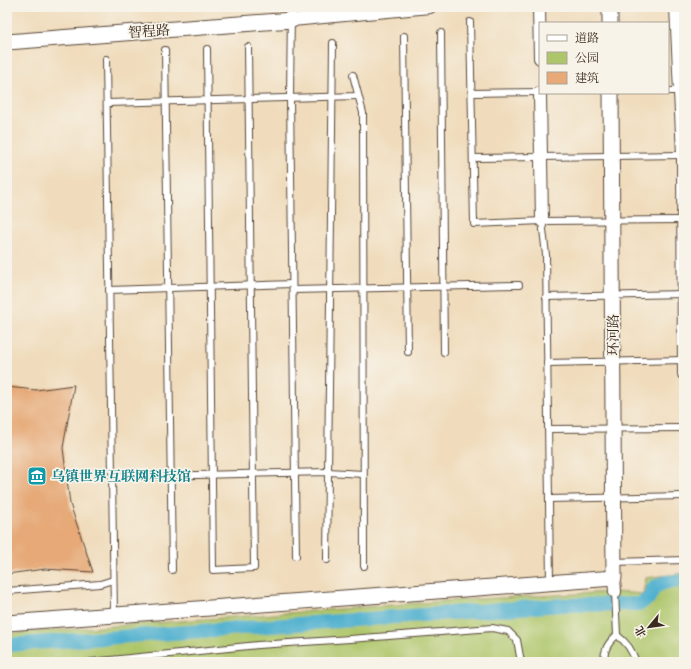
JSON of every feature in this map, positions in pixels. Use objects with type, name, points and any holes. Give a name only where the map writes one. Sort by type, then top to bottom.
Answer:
[{"type":"street","points":[[292,14],[430,7]]},
{"type":"street","points":[[539,7],[539,22]]},
{"type":"street","points":[[610,7],[610,22]]},
{"type":"street","points":[[676,7],[674,91],[683,155],[684,374]]},
{"type":"street","name":"智程路","points":[[7,42],[292,14]]},
{"type":"street","points":[[540,94],[542,221]]},
{"type":"street","name":"环河路","points":[[611,94],[615,585]]},
{"type":"street","points":[[7,623],[550,583],[615,585]]},
{"type":"lane","points":[[292,14],[290,35],[290,98],[296,556]]},
{"type":"lane","points":[[470,22],[474,224],[542,221],[683,220]]},
{"type":"lane","points":[[441,33],[444,352]]},
{"type":"lane","points":[[404,36],[408,352]]},
{"type":"lane","points":[[327,560],[333,43]]},
{"type":"lane","points":[[208,49],[214,570],[254,568],[248,47]]},
{"type":"lane","points":[[166,50],[165,101],[172,570]]},
{"type":"lane","points":[[106,59],[114,615]]},
{"type":"lane","points":[[353,75],[363,113],[364,566]]},
{"type":"lane","points":[[472,93],[539,93]]},
{"type":"lane","points":[[107,103],[358,96]]},
{"type":"lane","points":[[473,158],[683,155]]},
{"type":"lane","points":[[542,221],[546,255],[550,583]]},
{"type":"lane","points":[[109,290],[250,285],[330,290],[519,285]]},
{"type":"lane","points":[[546,297],[684,294]]},
{"type":"lane","points":[[547,363],[684,360]]},
{"type":"lane","points":[[548,429],[684,428]]},
{"type":"lane","points":[[112,477],[328,472],[363,474]]},
{"type":"lane","points":[[549,499],[684,496]]},
{"type":"lane","points":[[614,562],[684,560]]},
{"type":"lane","points":[[7,591],[100,584],[113,580]]},
{"type":"lane","points":[[615,585],[618,635],[627,643],[636,662]]},
{"type":"lane","points":[[91,662],[258,645],[492,628],[508,631],[517,640],[521,662]]},
{"type":"lane","points":[[604,662],[607,644],[618,635]]},
{"type":"green space","points":[[684,573],[684,662],[7,662],[7,634],[460,600],[615,592],[643,594],[646,578]]},
{"type":"building","name":"乌镇世界互联网科技馆","points":[[74,385],[63,448],[70,504],[93,572],[45,569],[7,574],[7,387],[36,390]]},
{"type":"waterway","points":[[7,645],[561,605],[640,604],[649,598],[654,587],[666,582],[684,581]]},
{"type":"place","name":"乌镇世界互联网科技馆","points":[[37,476]]}]
